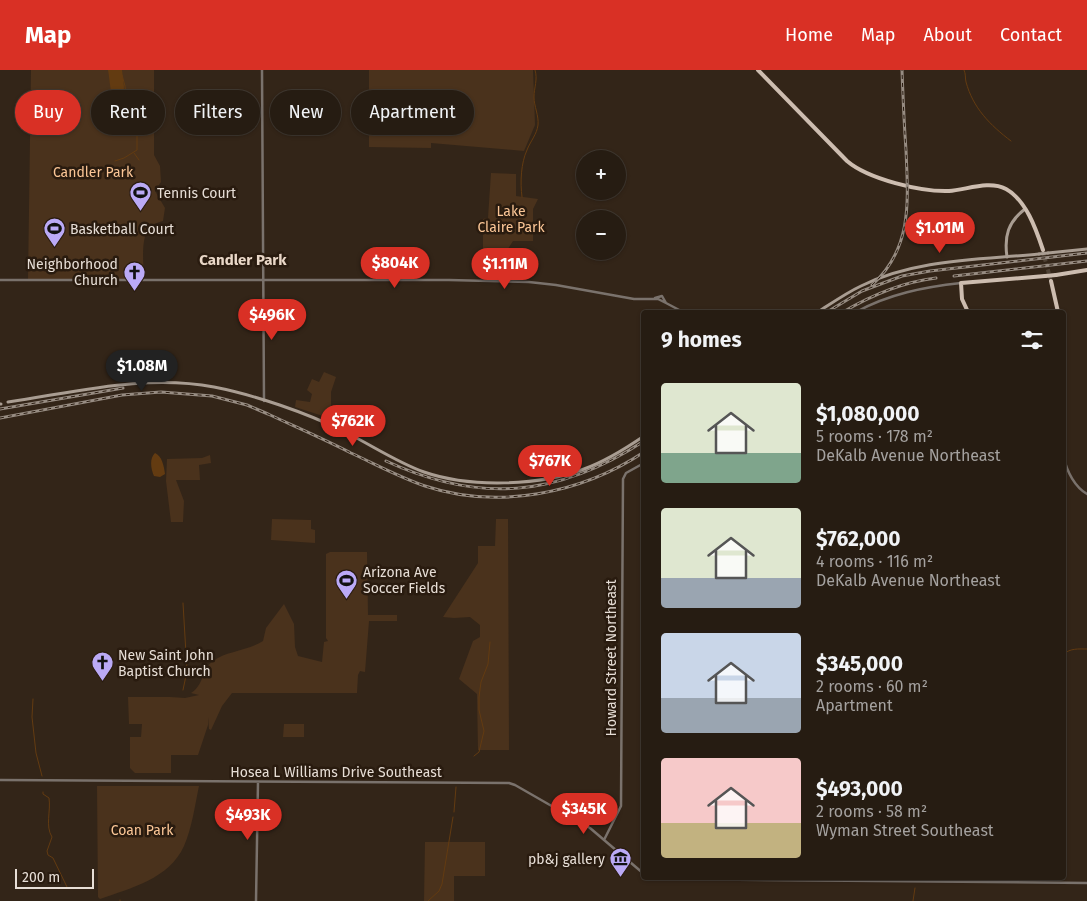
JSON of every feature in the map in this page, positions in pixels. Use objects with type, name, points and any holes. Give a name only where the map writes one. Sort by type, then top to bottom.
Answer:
[{"type":"main road","points":[[758,70],[847,162],[863,172],[928,190],[948,191],[999,186],[1011,192],[1025,209],[1036,229],[1043,250]]},
{"type":"main road","points":[[1007,257],[1005,239],[1008,228],[1025,209]]},
{"type":"main road","points":[[821,310],[852,290],[879,278],[927,265],[1087,248]]},
{"type":"main road","points":[[967,310],[962,299],[962,283],[1056,275],[1087,270]]},
{"type":"main road","points":[[1051,281],[1056,310]]},
{"type":"main road","points":[[8,402],[113,385],[161,382],[213,387],[264,401],[320,420],[424,472],[450,479],[473,482],[532,480],[572,473],[608,459],[641,438]]},
{"type":"street","points":[[262,70],[264,401]]},
{"type":"street","points":[[0,280],[529,282],[634,299],[660,300],[679,310]]},
{"type":"street","points":[[860,310],[887,298],[912,290],[962,283]]},
{"type":"street","points":[[1066,464],[1074,482],[1087,494]]},
{"type":"street","name":"Howard Street Northeast","points":[[604,840],[621,806],[622,479],[626,473],[641,465]]},
{"type":"street","name":"Hosea L Williams Drive Southeast","points":[[0,780],[510,783],[590,828],[641,871]]},
{"type":"street","points":[[256,901],[258,782]]},
{"type":"street","points":[[929,880],[1087,883]]},
{"type":"green space","name":"Candler Park","points":[[31,70],[154,70],[154,90],[91,90],[91,135],[154,135],[154,155],[160,166],[161,182],[155,191],[165,208],[163,221],[152,225],[145,236],[143,251],[144,280],[28,280],[30,135],[81,135],[81,90],[31,90]]},
{"type":"green space","points":[[369,70],[533,70],[535,125],[524,151],[431,143],[431,148],[369,147],[369,135],[474,135],[474,90],[369,90]]},
{"type":"green space","name":"Lake Claire Park","points":[[491,173],[516,174],[516,196],[538,199],[533,209],[533,241],[513,241],[506,252],[501,281],[483,280],[483,219],[488,218]]},
{"type":"green space","points":[[324,372],[336,377],[331,392],[331,410],[352,419],[352,431],[326,417],[295,407],[296,400],[310,402],[312,394],[307,390],[312,379],[319,382]]},
{"type":"green space","points":[[210,455],[211,463],[199,465],[200,480],[176,480],[184,501],[183,522],[171,522],[166,481],[167,459],[202,458]]},
{"type":"green space","points":[[272,519],[311,520],[311,529],[315,530],[315,543],[271,540]]},
{"type":"green space","points":[[496,519],[508,519],[509,750],[478,750],[477,694],[459,679],[473,641],[480,637],[480,625],[470,617],[443,617],[478,563],[478,546],[495,546]]},
{"type":"green space","points":[[330,552],[367,552],[368,615],[397,615],[397,621],[369,621],[365,672],[360,671],[358,675],[357,693],[232,693],[222,706],[211,730],[209,729],[208,717],[208,725],[198,755],[171,755],[171,773],[135,773],[130,768],[130,737],[141,737],[142,724],[129,724],[128,697],[185,698],[199,695],[191,693],[198,686],[209,664],[224,655],[263,641],[266,628],[284,604],[294,624],[295,647],[298,656],[322,662],[324,642],[328,641],[326,638],[326,554]]},
{"type":"green space","points":[[284,724],[304,724],[304,737],[283,737]]},
{"type":"green space","name":"Coan Park","points":[[97,786],[199,786],[184,846],[169,867],[148,881],[100,899],[98,897]]},
{"type":"green space","points":[[425,842],[485,842],[485,876],[454,876],[454,901],[424,901]]},
{"type":"shaded area","points":[[108,70],[122,70],[124,90],[111,89]]},
{"type":"shaded area","points":[[155,453],[161,459],[164,468],[165,474],[160,477],[154,476],[152,470],[151,461]]},
{"type":"waterway","points":[[522,197],[523,161],[538,125],[534,97],[535,70]]},
{"type":"waterway","points":[[964,70],[969,91],[978,108],[989,122],[1011,141]]},
{"type":"waterway","points":[[115,161],[137,150],[137,116],[126,97],[122,75]]},
{"type":"waterway","points":[[134,153],[139,160]]},
{"type":"waterway","points":[[506,268],[513,250]]},
{"type":"waterway","points":[[183,603],[187,671],[183,690]]},
{"type":"waterway","points":[[474,756],[479,752],[484,731],[479,710],[479,697],[481,682],[488,664],[490,642]]},
{"type":"waterway","points":[[1066,652],[1087,649]]},
{"type":"waterway","points":[[33,699],[32,717],[36,753],[42,776]]},
{"type":"waterway","points":[[454,812],[456,787]]},
{"type":"waterway","points":[[43,792],[49,798],[49,828],[52,837],[47,851],[48,855],[53,858],[67,887]]},
{"type":"waterway","points":[[428,901],[439,891],[442,884],[453,817]]},
{"type":"waterway","points":[[913,901],[915,888]]},
{"type":"tunnel","points":[[1043,252],[1051,281]]},
{"type":"railway","points":[[872,285],[885,271],[895,255],[905,222],[907,187],[902,70]]},
{"type":"railway","points":[[830,310],[862,291],[902,276],[930,271],[1087,253]]},
{"type":"railway","points":[[954,276],[1087,261]]},
{"type":"railway","points":[[847,310],[888,290],[936,278]]},
{"type":"railway","points":[[0,409],[123,388]]},
{"type":"railway","points":[[0,418],[122,395],[161,392],[212,396],[247,405],[425,486],[452,493],[481,497],[538,494],[566,488],[619,467],[641,454]]},
{"type":"railway","points":[[386,461],[420,475],[453,484],[486,488],[518,488],[549,483],[580,474],[612,460],[641,443]]},
{"type":"place","name":"Tennis Court","points":[[141,212]]},
{"type":"place","name":"Basketball Court","points":[[54,248]]},
{"type":"place","name":"Neighborhood Church","points":[[134,291]]},
{"type":"place","name":"Arizona Ave Soccer Fields","points":[[347,599]]},
{"type":"place","name":"New Saint John Baptist Church","points":[[102,682]]},
{"type":"place","name":"pb&j gallery","points":[[621,878]]},
{"type":"district","name":"Candler Park","points":[[243,260]]}]
